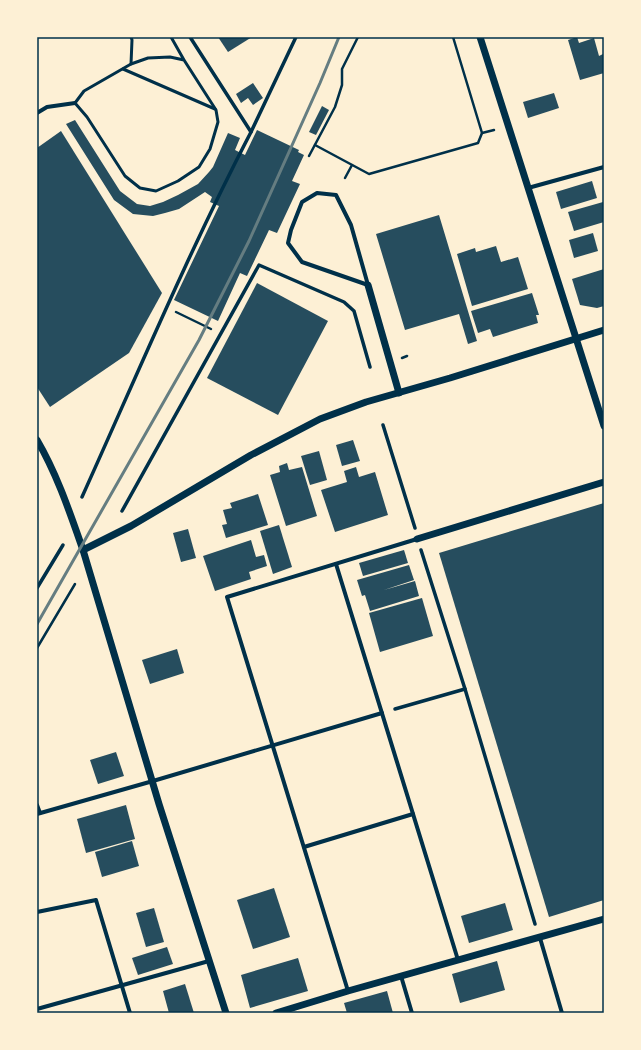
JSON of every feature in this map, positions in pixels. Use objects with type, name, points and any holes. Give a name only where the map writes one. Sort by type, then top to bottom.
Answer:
[{"type":"street","points":[[190,37],[251,132]]},
{"type":"street","points":[[82,498],[189,257],[296,37]]},
{"type":"street","points":[[480,37],[604,426]]},
{"type":"street","points":[[37,114],[47,107],[74,102]]},
{"type":"street","points":[[528,188],[604,167]]},
{"type":"street","points":[[368,284],[302,262],[288,243],[290,230],[302,202],[317,193],[336,196],[351,225],[368,284],[399,393]]},
{"type":"street","points":[[122,511],[259,265],[344,302],[354,311],[370,367]]},
{"type":"street","points":[[83,550],[131,526],[251,455],[320,419],[366,402],[450,378],[604,330]]},
{"type":"street","points":[[383,425],[415,528]]},
{"type":"street","points":[[37,440],[47,457],[83,550],[159,804],[226,1013]]},
{"type":"street","points":[[348,991],[227,596],[604,482]]},
{"type":"street","points":[[37,588],[63,545]]},
{"type":"street","points":[[421,550],[465,689],[535,924]]},
{"type":"street","points":[[336,564],[458,960]]},
{"type":"street","points":[[395,709],[465,689]]},
{"type":"street","points":[[37,804],[38,814],[382,713]]},
{"type":"street","points":[[304,847],[413,814]]},
{"type":"street","points":[[37,912],[96,900],[130,1013]]},
{"type":"street","points":[[276,1013],[348,991],[604,919]]},
{"type":"street","points":[[540,938],[562,1013]]},
{"type":"street","points":[[37,1009],[209,961]]},
{"type":"street","points":[[401,976],[412,1013]]},
{"type":"lane","points":[[131,37],[131,64]]},
{"type":"lane","points":[[171,37],[216,110],[218,122],[210,149],[199,167],[178,181],[156,191],[140,188],[125,176],[87,116],[74,102],[84,91],[131,64],[148,58],[170,57],[184,60]]},
{"type":"lane","points":[[123,69],[216,110]]},
{"type":"path","points":[[309,156],[335,107],[342,85],[342,69],[358,37]]},
{"type":"path","points":[[315,145],[369,174],[478,143],[482,133],[453,37]]},
{"type":"path","points":[[482,133],[494,130]]},
{"type":"path","points":[[345,178],[352,165]]},
{"type":"path","points":[[168,307],[220,334]]},
{"type":"path","points":[[37,648],[75,584]]},
{"type":"building","points":[[218,37],[252,37],[228,52]]},
{"type":"building","points":[[577,37],[579,43],[594,38],[599,56],[603,54],[604,57],[604,73],[580,80],[568,40]]},
{"type":"building","points":[[253,83],[263,98],[253,105],[248,98],[241,103],[236,94]]},
{"type":"building","points":[[554,93],[559,108],[528,118],[523,102]]},
{"type":"building","points":[[322,106],[329,110],[316,135],[309,132]]},
{"type":"building","points":[[75,120],[120,191],[137,204],[150,206],[163,202],[198,184],[213,167],[228,133],[240,138],[235,150],[245,155],[257,130],[299,150],[298,152],[304,155],[292,181],[300,184],[277,233],[269,230],[247,276],[240,273],[218,321],[174,300],[219,206],[210,202],[212,197],[205,192],[179,209],[153,216],[133,214],[114,200],[66,124]]},
{"type":"building","points":[[61,131],[162,293],[129,353],[50,407],[37,387],[37,148]]},
{"type":"building","points":[[592,181],[597,198],[561,209],[556,192]]},
{"type":"building","points":[[603,202],[604,222],[574,231],[568,212]]},
{"type":"building","points":[[439,215],[477,341],[468,344],[459,314],[405,330],[376,234]]},
{"type":"building","points":[[593,233],[598,251],[574,258],[569,240]]},
{"type":"building","points":[[496,246],[501,262],[518,257],[528,289],[472,306],[457,254],[475,248],[476,252]]},
{"type":"building","points":[[604,269],[604,306],[597,308],[580,305],[572,279]]},
{"type":"building","points":[[257,283],[328,321],[278,415],[207,378]]},
{"type":"building","points":[[532,293],[539,315],[536,315],[538,323],[493,337],[490,329],[478,333],[471,311]]},
{"type":"building","points":[[353,440],[360,461],[342,466],[336,445]]},
{"type":"building","points":[[319,451],[327,480],[310,485],[301,456]]},
{"type":"building","points":[[287,463],[289,470],[302,467],[317,516],[286,526],[270,475],[280,472],[279,466]]},
{"type":"building","points":[[356,467],[359,477],[375,472],[388,515],[335,532],[321,490],[347,482],[344,471]]},
{"type":"building","points":[[258,494],[268,525],[226,538],[222,525],[227,524],[223,510],[232,508],[230,503]]},
{"type":"building","points":[[604,503],[604,900],[549,917],[439,553]]},
{"type":"building","points":[[279,525],[292,567],[273,574],[260,531]]},
{"type":"building","points":[[188,529],[196,558],[181,562],[173,533]]},
{"type":"building","points":[[251,540],[256,557],[264,555],[267,566],[249,572],[251,579],[215,591],[203,556]]},
{"type":"building","points":[[404,550],[408,563],[363,576],[359,563]]},
{"type":"building","points":[[409,565],[414,580],[384,590],[415,581],[419,596],[370,611],[365,595],[362,596],[357,580]]},
{"type":"building","points":[[422,598],[433,636],[380,652],[369,613]]},
{"type":"building","points":[[177,649],[184,673],[150,684],[142,660]]},
{"type":"building","points":[[116,752],[124,776],[98,784],[90,760]]},
{"type":"building","points":[[126,805],[135,839],[86,853],[77,819]]},
{"type":"building","points":[[132,841],[139,866],[102,877],[95,852]]},
{"type":"building","points":[[274,888],[290,937],[253,949],[237,900]]},
{"type":"building","points":[[505,903],[513,930],[469,943],[461,916]]},
{"type":"building","points":[[154,908],[164,942],[146,947],[136,913]]},
{"type":"building","points":[[167,947],[173,964],[138,975],[132,958]]},
{"type":"building","points":[[298,958],[308,991],[250,1008],[241,975]]},
{"type":"building","points":[[497,961],[505,990],[460,1003],[452,974]]},
{"type":"building","points":[[185,984],[194,1013],[169,1013],[163,991]]},
{"type":"building","points":[[387,991],[393,1013],[347,1013],[344,1003]]},
{"type":"railway","points":[[37,624],[199,340],[249,241],[339,37]]}]
